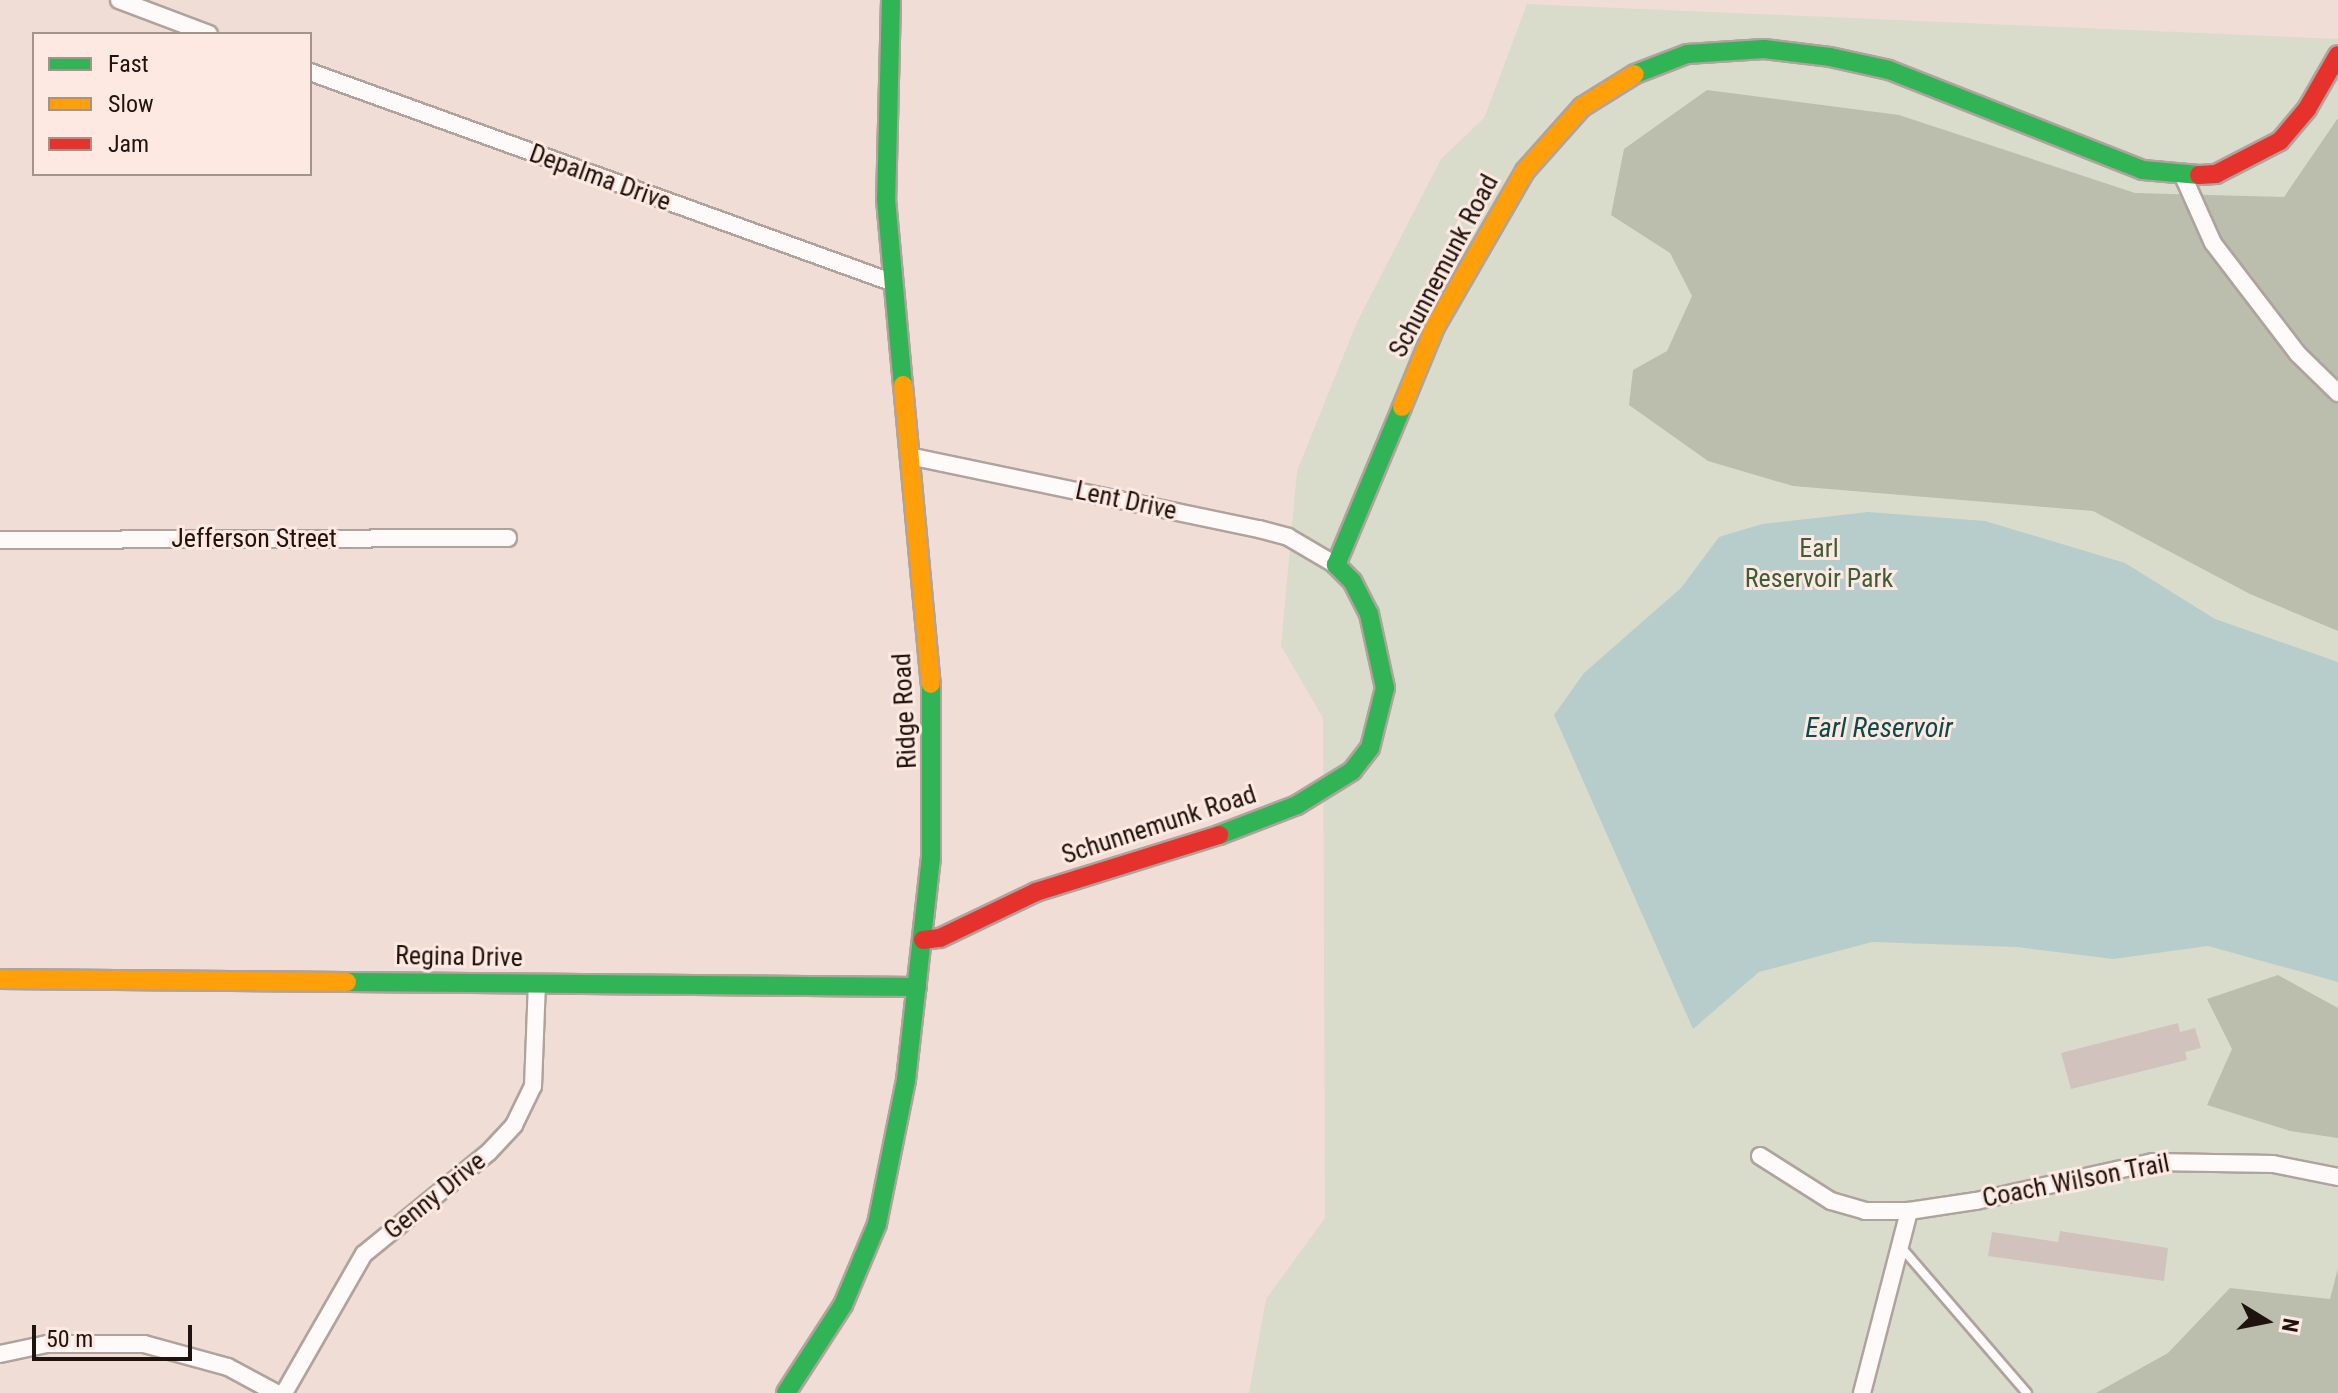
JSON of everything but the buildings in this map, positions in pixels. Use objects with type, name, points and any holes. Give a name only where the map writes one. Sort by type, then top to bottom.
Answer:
[{"type":"street","points":[[119,0],[204,32]]},
{"type":"street","name":"Ridge Road","points":[[786,1393],[843,1305],[877,1224],[906,1080],[923,940],[935,792],[932,690],[891,282],[886,199],[891,0]]},
{"type":"street","name":"Schunnemunk Road","points":[[923,940],[940,938],[1036,892],[1244,827],[1297,805],[1352,771],[1370,748],[1385,688],[1369,614],[1352,581],[1336,565],[1435,327],[1476,251],[1525,171],[1582,107],[1619,80],[1687,54],[1764,49],[1830,57],[1958,95],[2143,170],[2183,176],[2216,174],[2280,141],[2307,109],[2338,55]]},
{"type":"street","name":"Depalma Drive","points":[[312,73],[891,282]]},
{"type":"street","points":[[2183,176],[2191,202],[2229,266],[2298,354],[2338,393]]},
{"type":"street","name":"Lent Drive","points":[[909,456],[1259,529],[1288,537],[1336,565]]},
{"type":"street","name":"Jefferson Street","points":[[0,540],[508,538]]},
{"type":"street","name":"Regina Drive","points":[[0,979],[537,984],[783,982],[917,987]]},
{"type":"street","name":"Genny Drive","points":[[284,1393],[364,1254],[489,1152],[514,1125],[533,1086],[537,984]]},
{"type":"street","name":"Coach Wilson Trail","points":[[1760,1156],[1831,1201],[1865,1211],[1909,1211],[2153,1162],[2273,1164],[2338,1177]]},
{"type":"street","points":[[1862,1393],[1909,1211]]},
{"type":"street","points":[[0,1354],[47,1344],[144,1344],[228,1367],[276,1393]]},
{"type":"lane","points":[[1900,1246],[2027,1393]]},
{"type":"green space","name":"Earl Reservoir Park","points":[[1527,4],[2338,39],[2338,1393],[1249,1393],[1266,1299],[1325,1218],[1323,718],[1281,646],[1297,471],[1357,322],[1441,159],[1484,118]]},
{"type":"green space","points":[[1707,90],[1899,115],[2135,193],[2284,197],[2338,118],[2338,631],[2250,594],[2093,511],[1793,486],[1708,461],[1629,405],[1633,370],[1667,351],[1692,296],[1670,253],[1611,215],[1624,149]]},
{"type":"green space","points":[[2278,975],[2338,1008],[2338,1138],[2290,1131],[2207,1105],[2232,1049],[2207,999]]},
{"type":"green space","points":[[2338,1268],[2338,1393],[2096,1393],[2168,1353],[2230,1288],[2330,1299]]},
{"type":"water","name":"Earl Reservoir","points":[[1868,512],[1985,521],[2125,563],[2215,619],[2338,662],[2338,982],[2208,946],[2113,959],[2017,947],[1872,942],[1759,972],[1693,1029],[1554,715],[1584,673],[1681,588],[1719,537],[1762,524]]},
{"type":"traffic: fast","points":[[891,0],[886,199],[903,385]]},
{"type":"traffic: fast","points":[[1635,74],[1687,54],[1764,49],[1830,57],[1889,70],[2143,170],[2199,175]]},
{"type":"traffic: fast","points":[[1219,835],[1297,805],[1352,771],[1370,748],[1385,688],[1369,614],[1352,581],[1336,565],[1402,407]]},
{"type":"traffic: fast","points":[[786,1393],[843,1305],[877,1224],[906,1080],[931,857],[931,684]]},
{"type":"traffic: fast","points":[[347,982],[917,987]]},
{"type":"traffic: slow","points":[[1402,407],[1435,327],[1525,171],[1582,107],[1635,74]]},
{"type":"traffic: slow","points":[[903,385],[931,684]]},
{"type":"traffic: slow","points":[[0,979],[347,982]]},
{"type":"traffic: jam","points":[[2199,175],[2216,174],[2280,141],[2307,109],[2338,55]]},
{"type":"traffic: jam","points":[[923,940],[940,938],[1036,892],[1219,835]]}]
